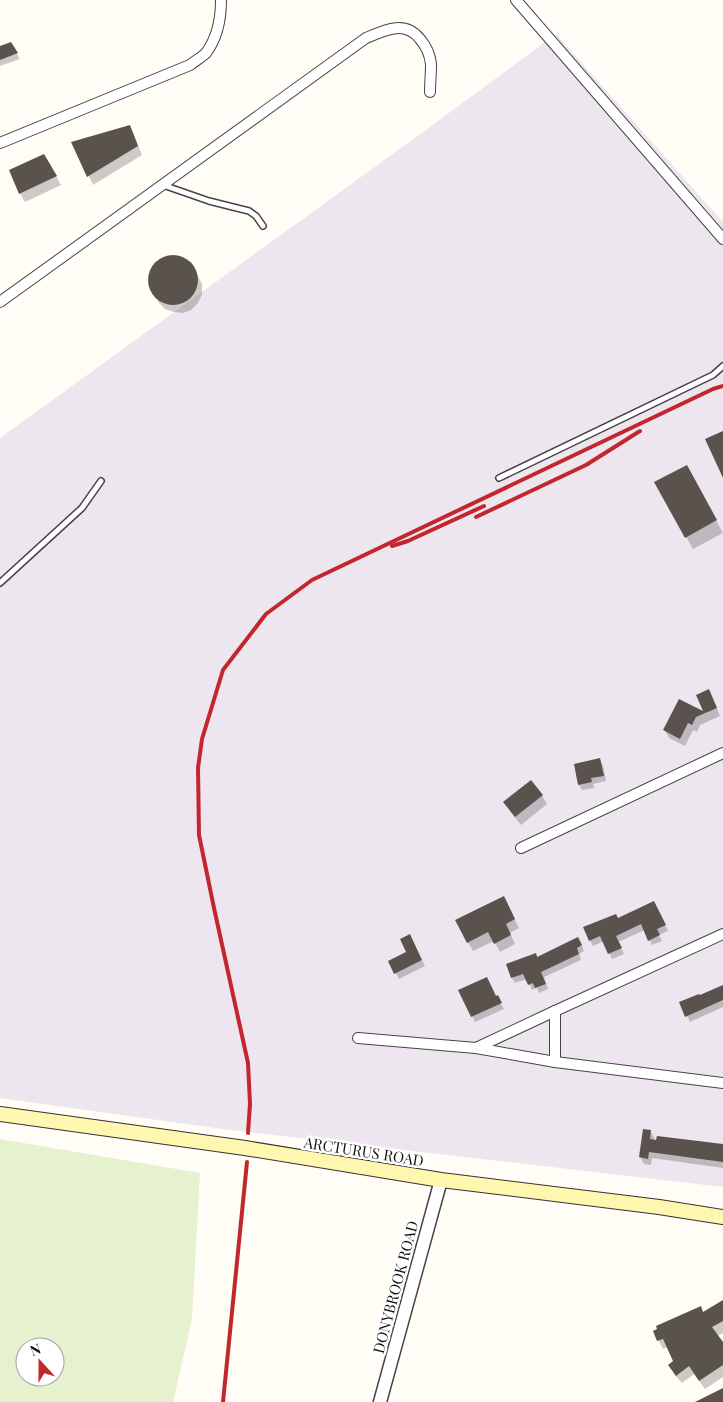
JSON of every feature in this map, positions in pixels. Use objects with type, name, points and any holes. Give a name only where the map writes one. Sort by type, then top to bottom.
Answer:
[{"type":"main road","name":"ARCTURUS ROAD","points":[[0,1114],[245,1148],[441,1180],[659,1207],[723,1217]]},
{"type":"street","points":[[0,143],[190,65],[205,54],[217,34],[221,15],[220,0]]},
{"type":"street","points":[[516,0],[723,240]]},
{"type":"street","points":[[0,302],[366,38],[384,30],[400,28],[414,32],[426,46],[431,63],[430,92]]},
{"type":"street","points":[[521,848],[723,753]]},
{"type":"street","points":[[476,1048],[723,934]]},
{"type":"street","points":[[555,1011],[555,1062]]},
{"type":"street","points":[[358,1038],[476,1048],[555,1062],[723,1083]]},
{"type":"street","name":"DONYBROOK ROAD","points":[[380,1402],[441,1180]]},
{"type":"lane","points":[[163,185],[214,203],[248,212],[256,216],[263,226]]},
{"type":"lane","points":[[499,478],[714,375],[723,366]]},
{"type":"lane","points":[[0,583],[82,508],[101,481]]},
{"type":"shaded area","points":[[556,34],[723,222],[723,1187],[222,1129],[0,1098],[0,438]]},
{"type":"green space","points":[[0,1139],[200,1173],[192,1319],[173,1402],[0,1402]]},
{"type":"building","points":[[11,42],[18,53],[0,60],[0,46]]},
{"type":"building","points":[[130,125],[138,146],[87,177],[71,142]]},
{"type":"building","points":[[44,154],[57,176],[19,194],[9,170]]},
{"type":"building","points":[[173,255],[182,257],[193,266],[198,280],[196,289],[187,300],[173,305],[164,303],[153,294],[148,280],[150,271],[159,260]]},
{"type":"building","points":[[723,431],[723,478],[705,439]]},
{"type":"building","points":[[687,465],[717,520],[685,538],[654,482]]},
{"type":"building","points":[[709,689],[717,708],[696,717],[692,725],[688,723],[680,739],[663,730],[679,699],[703,711],[696,695]]},
{"type":"building","points":[[600,758],[604,776],[591,778],[592,782],[578,785],[574,764]]},
{"type":"building","points":[[531,780],[543,795],[515,817],[503,802]]},
{"type":"building","points":[[504,896],[515,919],[506,924],[511,935],[494,944],[488,932],[467,943],[455,920]]},
{"type":"building","points":[[654,901],[666,925],[657,929],[660,935],[648,941],[641,924],[616,936],[622,948],[608,954],[600,936],[589,941],[583,927],[616,914],[618,918]]},
{"type":"building","points":[[410,934],[422,960],[394,974],[388,961],[406,952],[400,939]]},
{"type":"building","points":[[578,937],[582,945],[577,948],[579,954],[541,972],[546,984],[535,988],[533,983],[528,985],[523,974],[511,978],[506,964],[536,953],[537,957]]},
{"type":"building","points":[[487,977],[496,996],[498,995],[502,1003],[471,1017],[458,990]]},
{"type":"building","points":[[723,985],[723,1000],[685,1017],[679,1002]]},
{"type":"building","points":[[643,1129],[651,1130],[650,1139],[656,1140],[657,1136],[723,1144],[723,1162],[649,1152],[648,1159],[639,1157]]},
{"type":"building","points":[[723,1300],[723,1321],[712,1327],[723,1342],[723,1365],[699,1381],[689,1366],[676,1376],[668,1365],[673,1361],[663,1339],[657,1341],[653,1331],[657,1329],[656,1326],[701,1306],[703,1312]]},
{"type":"building","points":[[723,1388],[723,1402],[695,1402]]},
{"type":"railway","points":[[248,1133],[250,1104],[248,1063],[199,835],[198,768],[202,739],[223,670],[266,614],[312,580],[713,389],[723,386]]},
{"type":"railway","points":[[476,517],[586,465],[640,431]]},
{"type":"railway","points":[[392,546],[408,541],[484,506]]},
{"type":"railway","points":[[223,1402],[247,1162]]}]
